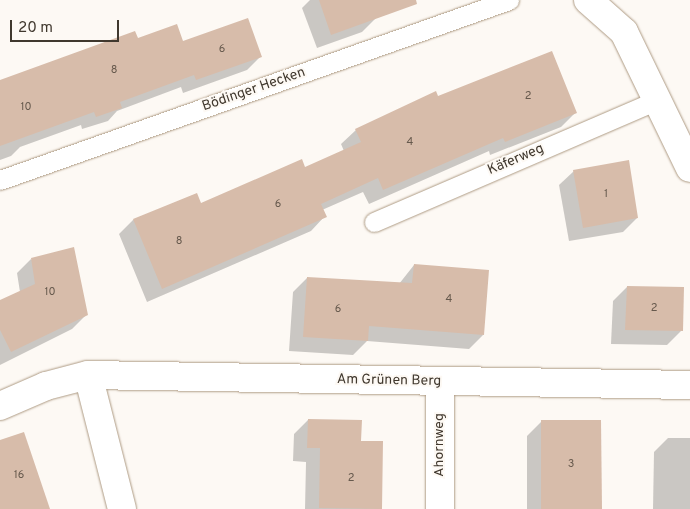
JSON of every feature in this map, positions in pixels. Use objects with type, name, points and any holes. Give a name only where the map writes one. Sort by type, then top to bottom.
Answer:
[{"type":"street","points":[[588,0],[624,32],[659,99],[690,168]]},
{"type":"street","points":[[88,375],[122,509]]},
{"type":"street","name":"Am Grünen Berg","points":[[0,406],[46,386],[88,375],[690,385]]},
{"type":"street","name":"Ahornweg","points":[[440,382],[440,509]]},
{"type":"lane","name":"Bödinger Hecken","points":[[0,180],[509,0]]},
{"type":"lane","name":"Käferweg","points":[[374,222],[659,99]]},
{"type":"building","points":[[319,0],[416,0],[417,4],[331,35]]},
{"type":"building","points":[[248,18],[262,57],[196,80],[194,75],[120,102],[122,108],[96,117],[94,112],[0,146],[0,80],[135,31],[138,38],[177,24],[183,41]]},
{"type":"building","points":[[552,51],[577,113],[505,142],[503,138],[383,190],[378,178],[321,204],[327,217],[162,289],[133,219],[197,193],[201,203],[302,159],[305,167],[361,142],[355,129],[436,91],[438,96]]},
{"type":"building","points":[[629,160],[638,218],[583,228],[573,170]]},
{"type":"building","points":[[74,247],[88,315],[11,352],[0,330],[0,300],[35,284],[31,258]]},
{"type":"building","points":[[414,264],[489,270],[484,335],[369,326],[368,341],[303,337],[307,277],[412,283]]},
{"type":"building","points":[[627,286],[684,287],[683,331],[625,330]]},
{"type":"building","points":[[308,419],[362,420],[361,441],[383,441],[382,509],[319,508],[320,448],[307,448]]},
{"type":"building","points":[[541,420],[601,420],[602,509],[541,509]]},
{"type":"building","points":[[24,432],[50,509],[0,509],[0,440]]}]
